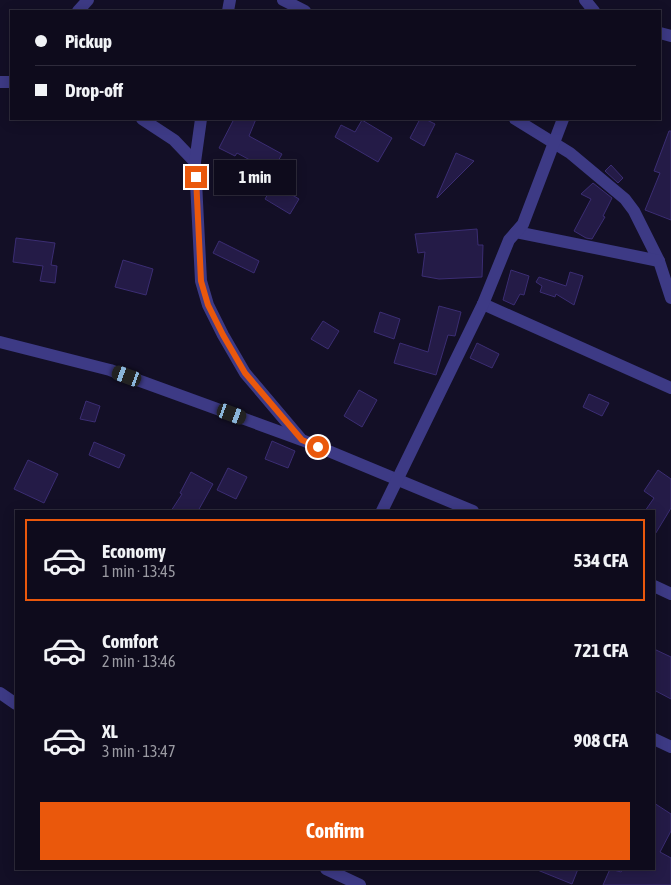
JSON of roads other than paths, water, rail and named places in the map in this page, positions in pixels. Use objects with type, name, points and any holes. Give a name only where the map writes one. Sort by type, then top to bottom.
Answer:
[{"type":"street","points":[[79,10],[88,0]]},
{"type":"street","points":[[283,0],[303,10]]},
{"type":"street","points":[[144,120],[174,140],[195,162]]},
{"type":"street","points":[[201,120],[195,162],[201,281],[208,305],[245,373],[302,440]]},
{"type":"street","points":[[517,120],[570,153],[625,199],[634,211],[659,261],[671,298]]},
{"type":"street","points":[[382,510],[483,304],[509,240],[525,220],[563,120]]},
{"type":"street","points":[[516,232],[659,261]]},
{"type":"street","points":[[483,304],[671,388]]},
{"type":"street","points":[[0,342],[110,370],[302,440],[470,510]]},
{"type":"street","points":[[655,586],[671,594]]},
{"type":"street","points":[[0,692],[15,703]]},
{"type":"street","points":[[655,739],[671,747]]},
{"type":"street","points":[[328,870],[360,885]]}]
